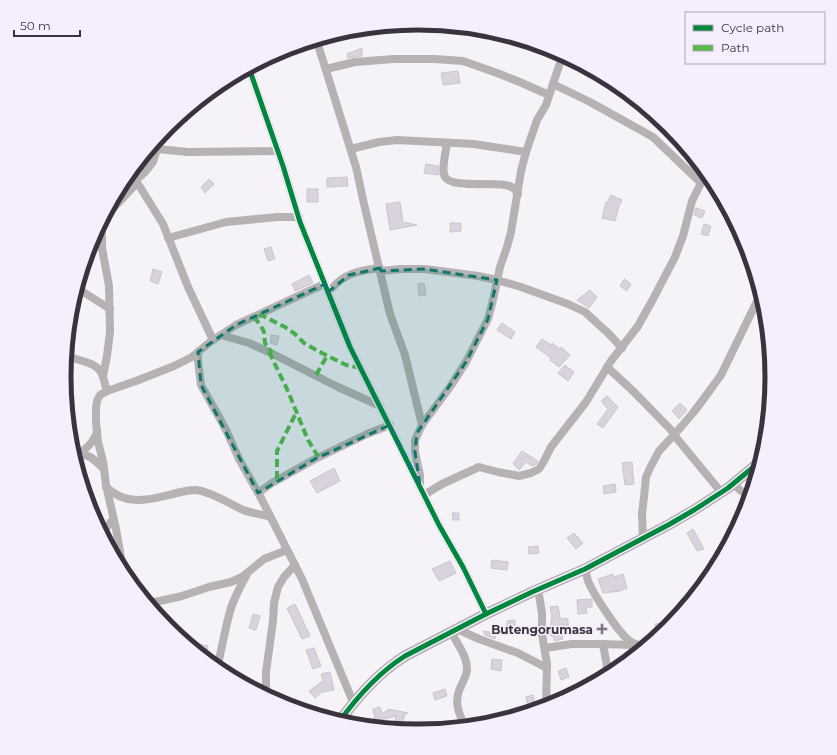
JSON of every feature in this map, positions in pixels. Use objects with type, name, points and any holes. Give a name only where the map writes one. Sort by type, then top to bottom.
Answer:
[{"type":"street","points":[[318,45],[356,167],[390,314],[405,355],[422,425]]},
{"type":"street","points":[[326,69],[355,62],[394,59],[434,59],[463,62],[497,73],[549,95]]},
{"type":"street","points":[[420,485],[420,475],[415,452],[418,434],[422,425],[466,362],[488,319],[494,300],[497,280],[511,232],[521,171],[526,152],[535,127],[546,105],[561,61]]},
{"type":"street","points":[[251,74],[299,217],[350,347],[439,525],[463,567],[486,614]]},
{"type":"street","points":[[553,84],[590,102],[653,137],[701,183]]},
{"type":"street","points":[[351,149],[379,142],[397,140],[474,144],[526,152]]},
{"type":"street","points":[[447,143],[443,171],[445,178],[455,182],[471,184],[507,185],[513,187],[518,194]]},
{"type":"street","points":[[121,199],[145,172],[152,162],[157,149],[188,152],[278,151]]},
{"type":"street","points":[[134,179],[163,224],[188,287],[213,340]]},
{"type":"street","points":[[424,494],[479,467],[519,476],[539,469],[551,447],[586,402],[611,361],[638,326],[675,258],[692,201],[701,183],[704,180]]},
{"type":"street","points":[[168,238],[226,222],[278,217],[299,217]]},
{"type":"street","points":[[102,234],[102,248],[109,286],[110,309],[110,332],[103,376]]},
{"type":"street","points":[[328,292],[337,282],[349,275],[363,270],[425,269],[478,276],[497,280],[568,304],[585,312],[622,348]]},
{"type":"street","points":[[121,555],[106,487],[97,432],[96,408],[100,395],[174,366],[192,357],[213,340],[242,322],[325,284]]},
{"type":"street","points":[[82,291],[110,309]]},
{"type":"street","points":[[643,538],[642,514],[646,477],[650,468],[659,451],[675,435],[705,397],[720,374],[758,307]]},
{"type":"street","points":[[221,335],[249,343],[380,406]]},
{"type":"street","points":[[198,352],[201,385],[227,432],[242,466],[258,493],[302,579],[353,702]]},
{"type":"street","points":[[72,358],[84,361],[98,368],[103,376],[107,391]]},
{"type":"street","points":[[607,367],[649,406],[675,435],[721,492]]},
{"type":"street","points":[[258,493],[272,482],[315,459],[367,434],[390,425]]},
{"type":"street","points":[[79,451],[90,445],[97,432]]},
{"type":"street","points":[[80,454],[93,458],[103,468]]},
{"type":"street","points":[[343,716],[353,702],[380,675],[405,656],[486,614],[538,589],[585,569],[643,538],[694,510],[733,484],[754,467]]},
{"type":"street","points":[[733,484],[741,491],[746,493]]},
{"type":"street","points":[[106,487],[118,496],[137,501],[153,499],[184,491],[196,490],[208,493],[243,510],[270,517]]},
{"type":"street","points":[[106,529],[113,519]]},
{"type":"street","points":[[153,602],[182,596],[230,582],[242,577],[264,559],[287,550]]},
{"type":"street","points":[[266,689],[266,672],[274,603],[278,587],[284,577],[295,565]]},
{"type":"street","points":[[585,569],[588,581],[595,594],[618,630],[626,639],[638,645]]},
{"type":"street","points":[[218,661],[232,606],[248,571]]},
{"type":"street","points":[[538,589],[542,613],[542,634],[547,668],[546,701]]},
{"type":"street","points":[[454,631],[518,653],[547,668]]},
{"type":"street","points":[[454,631],[466,660],[467,670],[458,691],[457,699],[457,706],[463,722]]},
{"type":"street","points":[[545,648],[572,644],[638,645]]},
{"type":"street","points":[[602,644],[607,669]]},
{"type":"highlighted area","points":[[380,268],[381,271],[425,269],[497,280],[488,319],[466,362],[417,433],[415,452],[420,485],[390,425],[315,459],[258,493],[201,385],[198,352],[236,325],[325,284],[328,292],[349,275]]},
{"type":"building","points":[[362,48],[362,56],[348,58],[347,54]]},
{"type":"building","points":[[458,71],[460,83],[443,85],[441,73]]},
{"type":"building","points":[[426,164],[438,166],[439,175],[424,173]]},
{"type":"building","points":[[347,177],[348,186],[327,187],[327,178]]},
{"type":"building","points":[[209,179],[214,184],[205,193],[201,187]]},
{"type":"building","points":[[307,189],[318,189],[318,202],[307,202]]},
{"type":"building","points":[[611,195],[622,200],[615,221],[602,218],[606,202],[607,203]]},
{"type":"building","points":[[400,202],[403,222],[417,225],[390,230],[386,204]]},
{"type":"building","points":[[696,208],[705,211],[702,218],[694,215]]},
{"type":"building","points":[[450,223],[461,223],[461,231],[450,232]]},
{"type":"building","points":[[704,224],[711,226],[708,236],[701,234]]},
{"type":"building","points":[[271,247],[275,259],[268,261],[264,249]]},
{"type":"building","points":[[153,269],[162,272],[158,284],[150,281]]},
{"type":"building","points":[[309,275],[313,283],[295,291],[292,284]]},
{"type":"building","points":[[624,279],[631,284],[627,291],[620,286]]},
{"type":"building","points":[[424,283],[426,295],[419,296],[418,284]]},
{"type":"building","points":[[590,290],[597,297],[589,308],[577,300]]},
{"type":"building","points":[[502,323],[515,332],[511,339],[497,330]]},
{"type":"building","points":[[271,335],[279,336],[277,345],[270,343]]},
{"type":"building","points":[[542,339],[551,345],[552,343],[560,349],[561,347],[570,355],[559,367],[550,360],[551,358],[536,347]]},
{"type":"building","points":[[565,365],[574,372],[568,381],[558,373]]},
{"type":"building","points":[[764,365],[765,366],[766,373],[762,372]]},
{"type":"building","points":[[607,396],[618,407],[603,428],[597,424],[608,409],[601,401]]},
{"type":"building","points":[[680,403],[687,410],[679,419],[672,411]]},
{"type":"building","points":[[522,451],[538,461],[532,466],[526,462],[519,470],[513,464]]},
{"type":"building","points":[[632,462],[634,484],[625,485],[622,463]]},
{"type":"building","points":[[334,468],[340,481],[317,493],[310,481]]},
{"type":"building","points":[[615,484],[616,492],[604,494],[603,486]]},
{"type":"building","points":[[452,513],[459,513],[459,520],[453,520]]},
{"type":"building","points":[[693,529],[704,549],[697,551],[687,533]]},
{"type":"building","points":[[574,533],[583,543],[576,549],[567,538]]},
{"type":"building","points":[[538,546],[539,553],[529,554],[528,547]]},
{"type":"building","points":[[492,560],[508,562],[507,570],[491,568]]},
{"type":"building","points":[[450,561],[456,573],[439,581],[432,569]]},
{"type":"building","points":[[613,574],[614,577],[623,574],[627,588],[620,591],[603,593],[598,579]]},
{"type":"building","points":[[592,599],[592,607],[586,607],[587,613],[578,614],[577,600]]},
{"type":"building","points":[[295,604],[310,636],[302,639],[287,608]]},
{"type":"building","points":[[558,606],[560,618],[568,619],[568,626],[559,625],[563,639],[554,641],[553,636],[551,636],[550,628],[552,616],[550,607]]},
{"type":"building","points":[[253,614],[260,616],[256,630],[249,628]]},
{"type":"building","points":[[515,620],[515,629],[507,628],[507,621]]},
{"type":"building","points":[[664,623],[656,631],[655,624]]},
{"type":"building","points":[[483,631],[496,633],[495,639],[485,635]]},
{"type":"building","points":[[199,644],[208,646],[206,653],[198,646]]},
{"type":"building","points":[[314,648],[321,666],[313,669],[306,650]]},
{"type":"building","points":[[492,659],[502,660],[501,671],[491,669]]},
{"type":"building","points":[[566,668],[569,677],[561,680],[558,671]]},
{"type":"building","points":[[330,672],[334,690],[322,692],[315,698],[309,691],[323,681],[321,674]]},
{"type":"building","points":[[445,689],[447,696],[435,700],[433,693]]},
{"type":"building","points":[[533,695],[535,705],[528,707],[526,697]]},
{"type":"building","points":[[380,707],[382,714],[389,709],[408,713],[405,714],[402,724],[395,722],[396,716],[373,722],[370,721],[375,718],[373,709]]},
{"type":"marked path","points":[[259,314],[285,327],[304,343],[318,351],[346,365],[361,368]]},
{"type":"marked path","points":[[254,317],[261,326],[264,332],[265,343],[272,353]]},
{"type":"marked path","points":[[269,352],[287,389],[308,440],[319,458]]},
{"type":"marked path","points":[[316,375],[327,356]]},
{"type":"marked path","points":[[277,479],[277,451],[296,413]]},
{"type":"cycle path","points":[[251,74],[283,166],[300,222],[350,347],[439,525],[463,567],[486,614]]},
{"type":"cycle path","points":[[343,716],[377,678],[405,656],[486,614],[585,569],[670,524],[728,488],[754,466]]},
{"type":"place","name":"Butengorumasa","points":[[602,629]]}]
